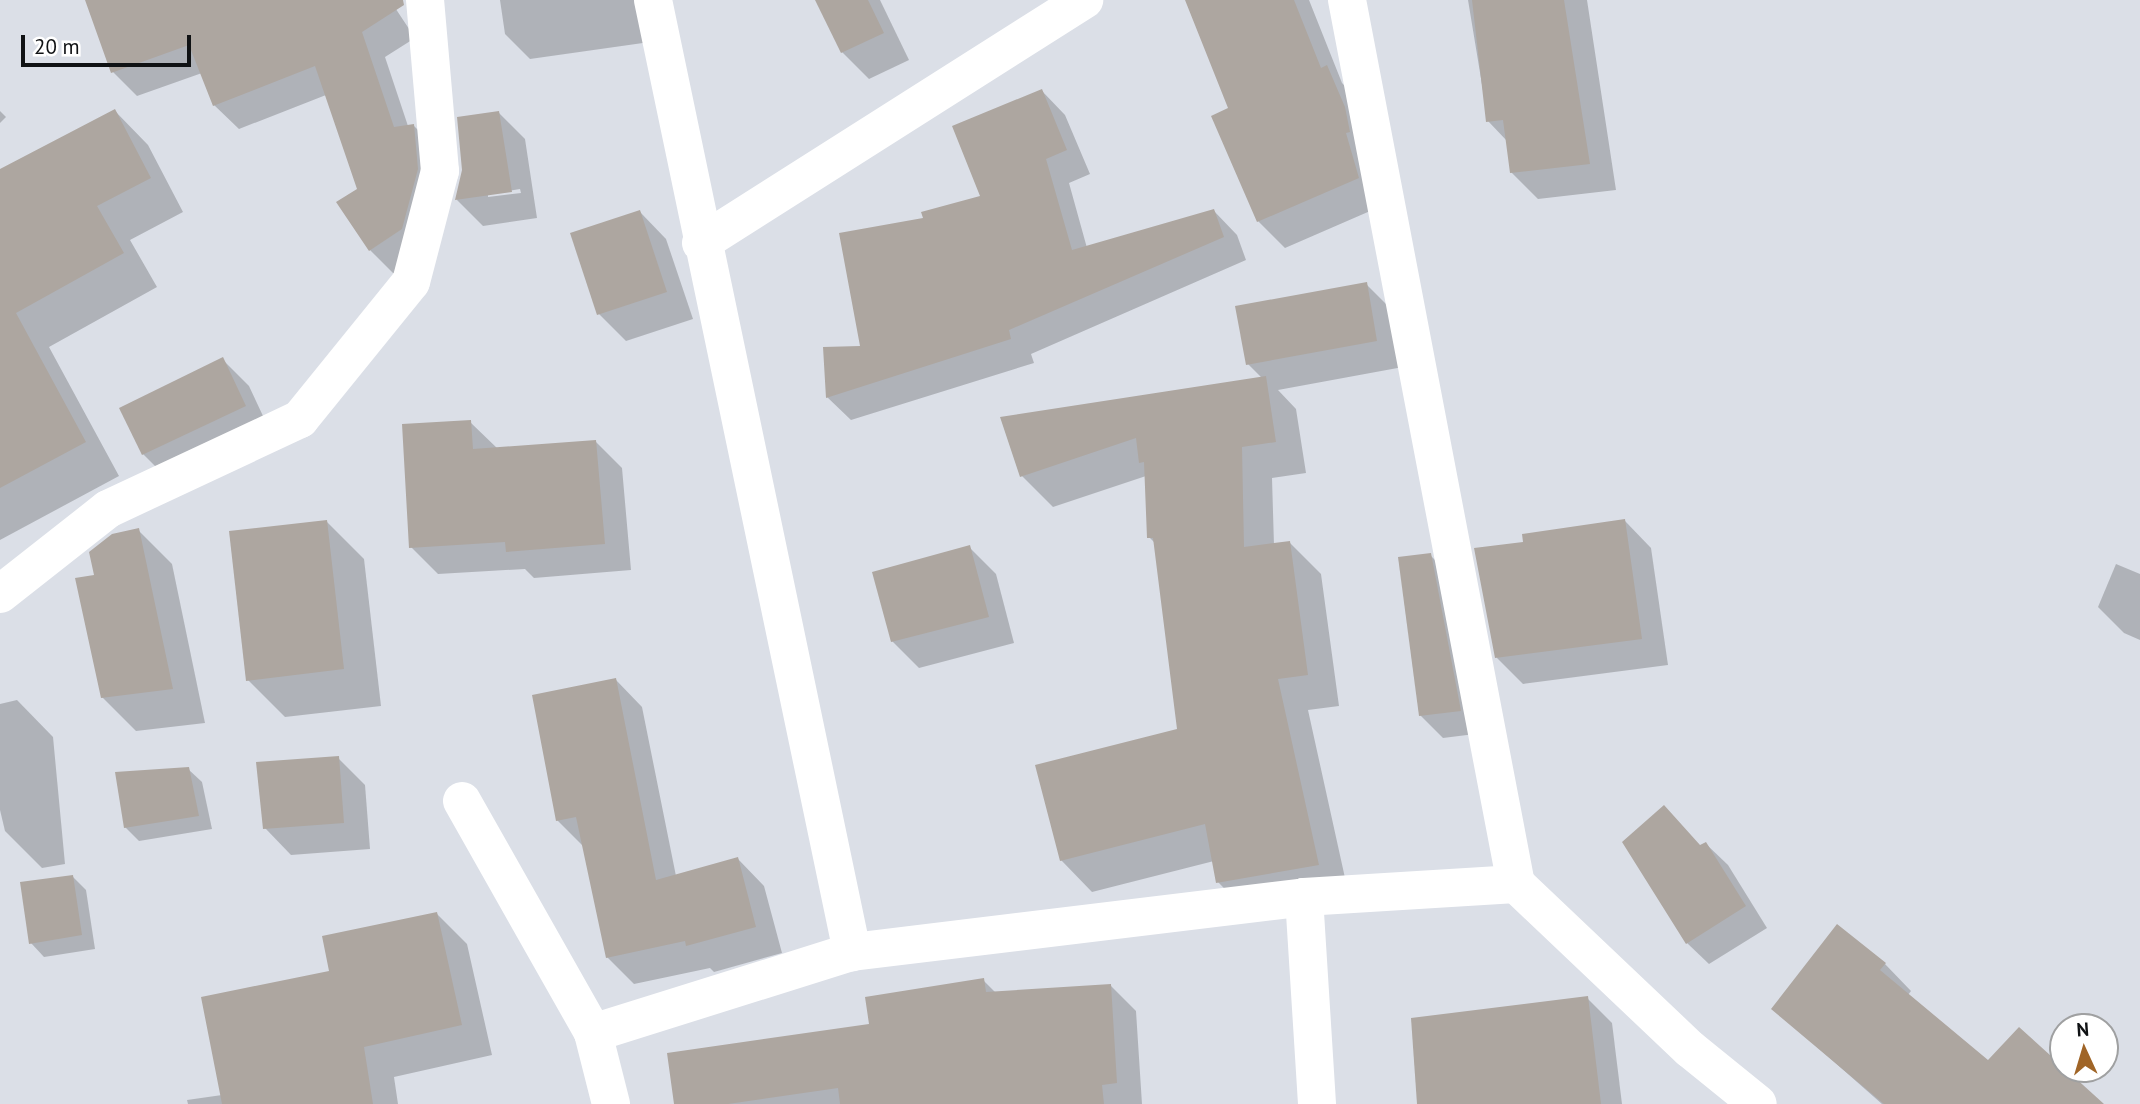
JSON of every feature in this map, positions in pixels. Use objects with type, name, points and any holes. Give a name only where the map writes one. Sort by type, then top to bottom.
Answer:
[{"type":"street","points":[[0,594],[108,509],[300,419],[411,282],[440,171],[425,0]]},
{"type":"street","points":[[653,0],[701,243],[852,952]]},
{"type":"street","points":[[701,243],[1084,0]]},
{"type":"street","points":[[1347,0],[1516,884],[1690,1049],[1758,1104]]},
{"type":"street","points":[[462,801],[593,1033],[611,1104]]},
{"type":"street","points":[[593,1033],[852,952],[1304,897],[1516,884]]},
{"type":"street","points":[[1304,897],[1317,1104]]},
{"type":"building","points":[[85,0],[403,0],[404,5],[362,32],[394,127],[414,124],[418,169],[402,229],[369,251],[336,202],[357,189],[315,66],[213,106],[189,45],[111,73]]},
{"type":"building","points":[[815,0],[868,0],[884,33],[841,53]]},
{"type":"building","points":[[1185,0],[1294,0],[1321,68],[1327,65],[1345,107],[1350,132],[1346,133],[1359,178],[1257,222],[1211,116],[1228,108]]},
{"type":"building","points":[[1472,0],[1564,0],[1590,164],[1510,173],[1503,120],[1486,122]]},
{"type":"building","points":[[1042,89],[1067,150],[1046,159],[1072,250],[1214,209],[1224,237],[1009,330],[1011,339],[826,398],[823,347],[860,346],[839,233],[923,218],[921,212],[980,196],[952,126]]},
{"type":"building","points":[[115,109],[151,178],[97,206],[124,253],[16,313],[86,442],[0,488],[0,169]]},
{"type":"building","points":[[499,111],[512,192],[455,200],[462,170],[457,117]]},
{"type":"building","points":[[640,210],[667,292],[597,315],[570,233]]},
{"type":"building","points":[[1367,282],[1377,341],[1246,365],[1235,306]]},
{"type":"building","points":[[223,357],[246,406],[142,455],[119,408]]},
{"type":"building","points":[[1266,376],[1276,442],[1242,447],[1244,547],[1290,541],[1308,675],[1278,679],[1319,865],[1216,883],[1205,824],[1060,861],[1035,765],[1177,729],[1153,538],[1147,538],[1144,462],[1139,463],[1136,438],[1020,477],[1000,417]]},
{"type":"building","points":[[471,420],[473,449],[596,440],[605,544],[506,552],[505,542],[409,548],[402,424]]},
{"type":"building","points":[[1625,519],[1642,639],[1495,658],[1474,548],[1523,542],[1522,534]]},
{"type":"building","points":[[327,520],[344,669],[246,681],[229,531]]},
{"type":"building","points":[[139,528],[173,689],[101,698],[75,578],[94,575],[89,552],[112,534]]},
{"type":"building","points":[[970,545],[989,617],[891,642],[872,572]]},
{"type":"building","points":[[1431,553],[1461,711],[1419,716],[1398,557]]},
{"type":"building","points":[[616,678],[656,880],[738,857],[756,927],[686,946],[685,941],[606,958],[576,817],[556,821],[532,695]]},
{"type":"building","points":[[339,756],[344,823],[263,829],[256,762]]},
{"type":"building","points":[[189,767],[199,816],[124,828],[115,772]]},
{"type":"building","points":[[1664,805],[1700,845],[1706,842],[1746,906],[1686,944],[1622,842]]},
{"type":"building","points":[[73,875],[82,935],[29,944],[20,882]]},
{"type":"building","points":[[437,912],[462,1025],[364,1047],[373,1104],[222,1104],[201,997],[329,971],[322,936]]},
{"type":"building","points":[[1837,924],[1886,963],[1880,970],[1988,1060],[2019,1027],[2049,1054],[2049,1083],[2081,1083],[2104,1104],[1884,1104],[1771,1009]]},
{"type":"building","points":[[984,978],[986,992],[1111,984],[1117,1083],[1102,1085],[1104,1104],[840,1104],[838,1088],[728,1104],[674,1104],[667,1053],[869,1024],[865,997]]},
{"type":"building","points":[[1588,996],[1601,1104],[1417,1104],[1411,1018]]}]
